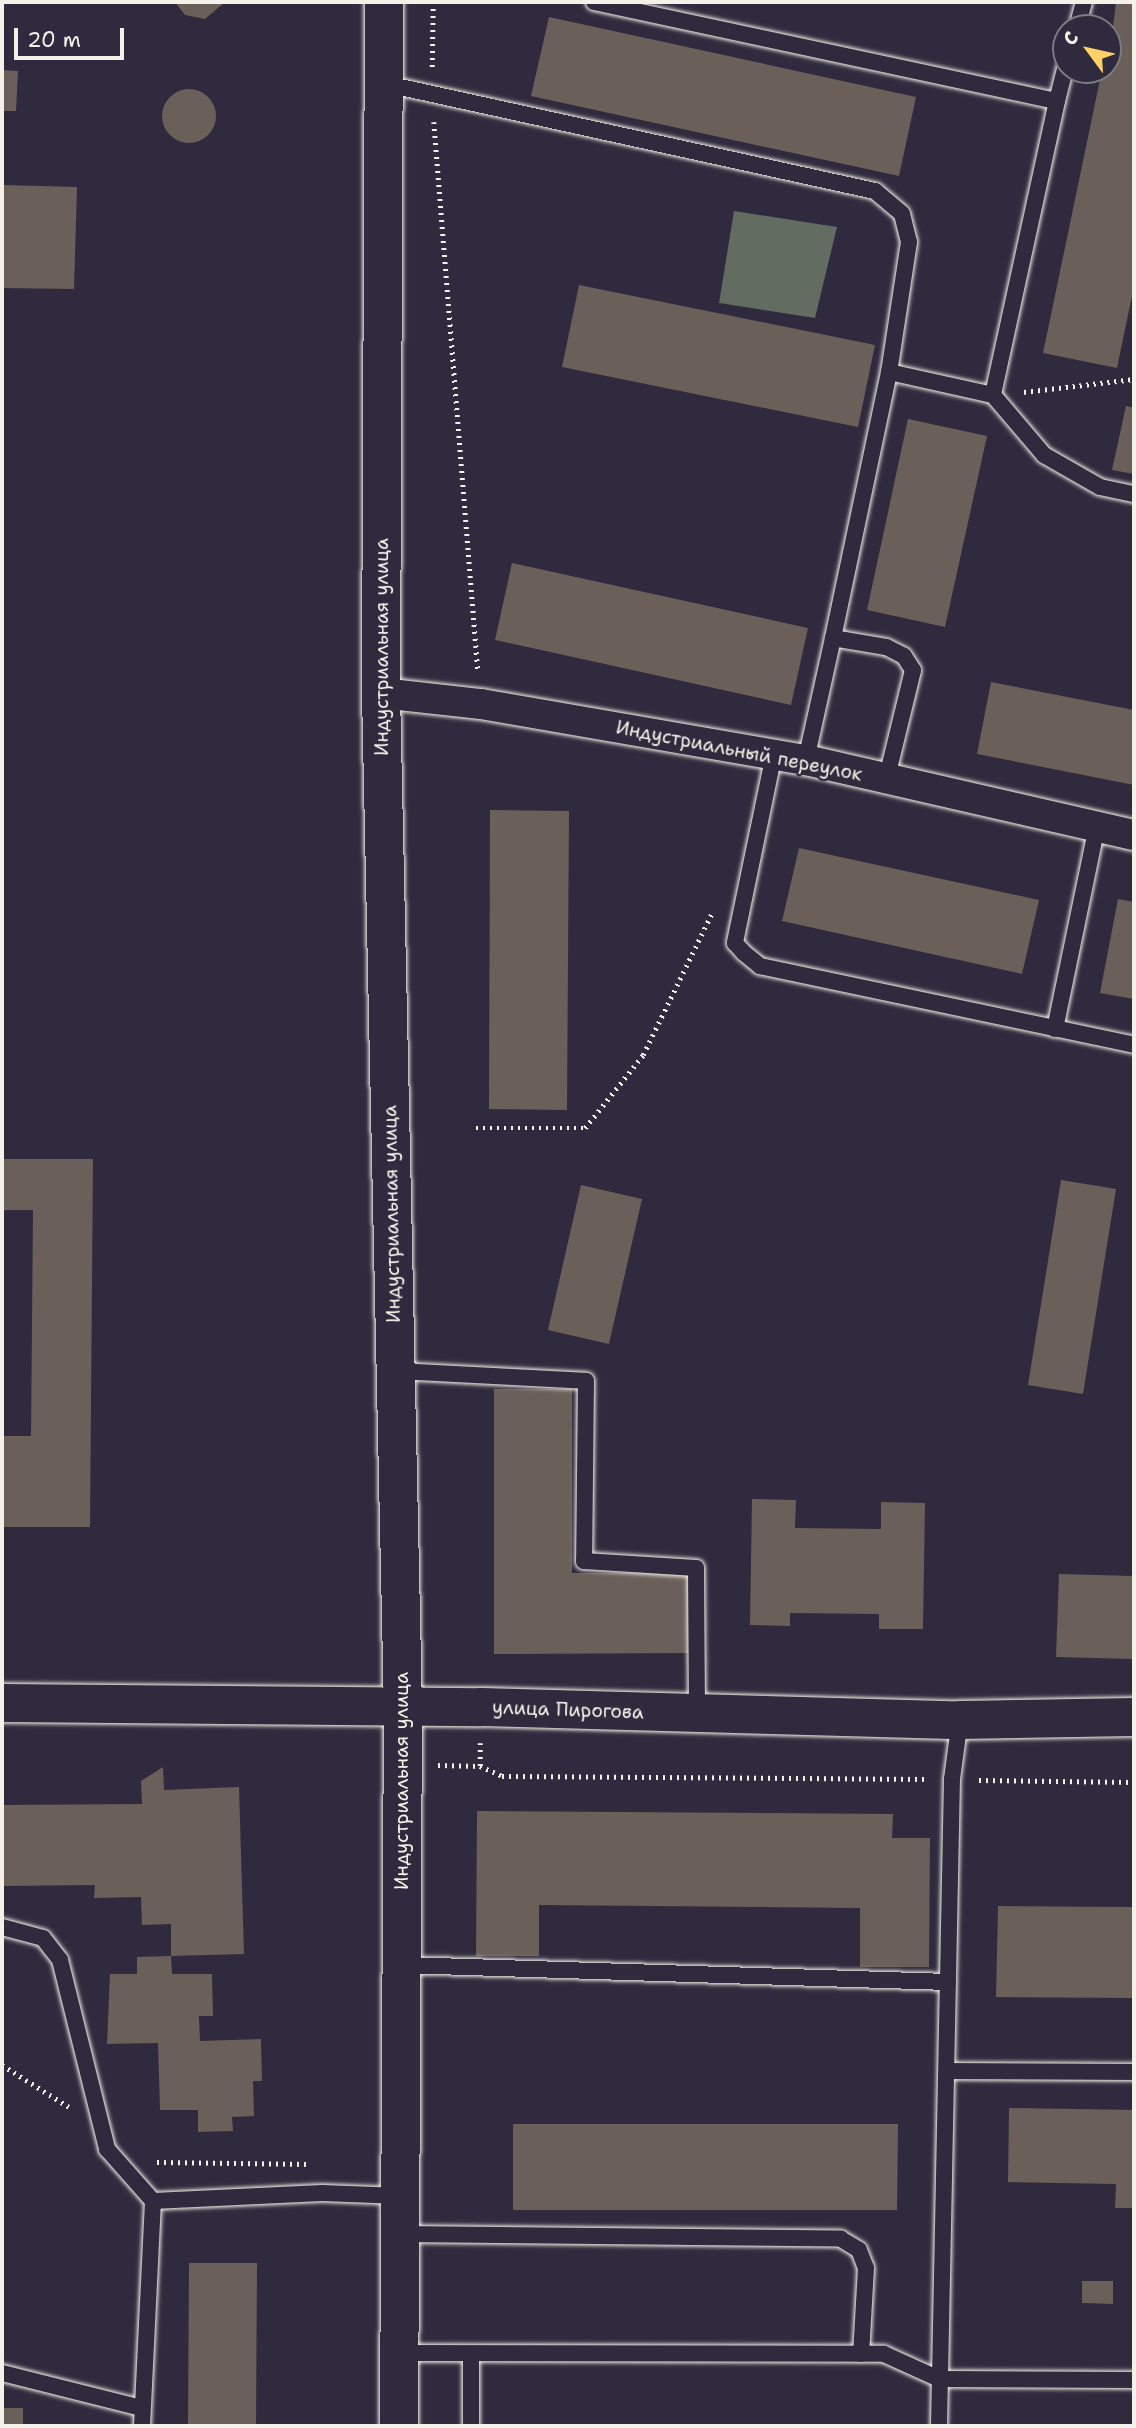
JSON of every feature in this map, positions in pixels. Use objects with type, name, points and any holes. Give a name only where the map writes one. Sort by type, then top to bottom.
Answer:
[{"type":"street","name":"Индустриальная улица","points":[[384,2],[381,82],[381,693],[403,1708],[399,2426]]},
{"type":"street","name":"Индустриальный переулок","points":[[381,693],[481,704],[806,760],[886,781],[1134,835]]},
{"type":"street","name":"улица Пирогова","points":[[2,1703],[403,1708],[960,1720],[1134,1717]]},
{"type":"lane","points":[[595,2],[1056,101]]},
{"type":"lane","points":[[381,82],[432,97],[755,160],[876,191],[902,214],[909,242],[889,372],[806,760]]},
{"type":"lane","points":[[993,395],[1061,84]]},
{"type":"lane","points":[[889,372],[993,395],[1044,455],[1100,487],[1134,494]]},
{"type":"lane","points":[[833,638],[886,648],[904,656],[913,670],[886,781]]},
{"type":"lane","points":[[774,754],[734,943],[760,966],[1134,1045]]},
{"type":"lane","points":[[1055,1029],[1097,827]]},
{"type":"lane","points":[[396,1371],[586,1381],[584,1560],[696,1568],[697,1714]]},
{"type":"lane","points":[[939,2426],[952,1779],[960,1720]]},
{"type":"lane","points":[[2,1927],[43,1938],[60,1960],[99,2125],[121,2168],[153,2201],[142,2426]]},
{"type":"lane","points":[[402,1965],[948,1982]]},
{"type":"lane","points":[[948,2071],[1134,2072]]},
{"type":"lane","points":[[153,2201],[322,2193],[401,2196]]},
{"type":"lane","points":[[400,2234],[841,2239],[859,2250],[866,2268],[861,2354]]},
{"type":"lane","points":[[400,2353],[471,2357],[884,2354],[939,2379],[1134,2380]]},
{"type":"lane","points":[[471,2357],[471,2426]]},
{"type":"lane","points":[[2,2373],[141,2408]]},
{"type":"path","points":[[433,2],[432,97],[481,704]]},
{"type":"path","points":[[993,395],[1134,379]]},
{"type":"path","points":[[476,1128],[584,1128],[643,1055],[714,908]]},
{"type":"path","points":[[480,1735],[480,1766]]},
{"type":"path","points":[[431,1765],[480,1766],[502,1776],[1134,1782]]},
{"type":"path","points":[[2,2065],[99,2125]]},
{"type":"path","points":[[152,2159],[163,2166],[321,2164]]},
{"type":"shaded area","points":[[734,211],[837,227],[815,318],[719,303]]},
{"type":"building","points":[[175,2],[225,2],[205,19],[185,15]]},
{"type":"building","points":[[1116,2],[1134,2],[1134,286],[1117,368],[1043,353],[1099,84],[1122,84],[1122,14],[1115,14]]},
{"type":"building","points":[[549,17],[916,97],[899,176],[531,96]]},
{"type":"building","points":[[2,70],[18,71],[16,111],[2,111]]},
{"type":"building","points":[[189,89],[208,97],[216,116],[208,135],[189,143],[170,135],[162,116],[170,97]]},
{"type":"building","points":[[2,185],[77,187],[74,289],[2,288]]},
{"type":"building","points":[[579,285],[875,345],[858,427],[562,367]]},
{"type":"building","points":[[1126,406],[1134,408],[1134,474],[1112,470]]},
{"type":"building","points":[[908,419],[987,436],[945,627],[867,610]]},
{"type":"building","points":[[512,563],[808,628],[791,705],[495,640]]},
{"type":"building","points":[[991,682],[1134,710],[1134,785],[977,754]]},
{"type":"building","points":[[490,810],[569,811],[567,1110],[489,1109]]},
{"type":"building","points":[[799,848],[1039,900],[1022,974],[782,921]]},
{"type":"building","points":[[1118,899],[1134,902],[1134,999],[1100,993]]},
{"type":"building","points":[[2,1159],[93,1159],[90,1527],[2,1527],[2,1436],[31,1436],[33,1210],[2,1210]]},
{"type":"building","points":[[1061,1180],[1116,1189],[1083,1394],[1028,1385]]},
{"type":"building","points":[[581,1185],[642,1199],[609,1344],[548,1330]]},
{"type":"building","points":[[494,1389],[572,1389],[572,1573],[688,1573],[688,1653],[494,1654]]},
{"type":"building","points":[[752,1499],[796,1500],[795,1528],[881,1529],[881,1502],[925,1503],[923,1629],[879,1629],[879,1614],[790,1613],[790,1626],[750,1625]]},
{"type":"building","points":[[1059,1574],[1134,1576],[1134,1659],[1056,1657]]},
{"type":"building","points":[[163,1767],[164,1790],[239,1787],[244,1954],[171,1956],[171,1924],[142,1925],[141,1897],[94,1898],[95,1885],[2,1886],[2,1805],[142,1804],[141,1781]]},
{"type":"building","points":[[477,1811],[893,1814],[892,1838],[930,1838],[929,1967],[860,1967],[860,1908],[539,1905],[539,1956],[476,1956]]},
{"type":"building","points":[[998,1906],[1134,1907],[1134,1998],[996,1997]]},
{"type":"building","points":[[171,1956],[172,1974],[212,1974],[213,2016],[199,2016],[200,2041],[261,2039],[262,2081],[253,2081],[254,2116],[232,2117],[233,2131],[198,2132],[198,2110],[160,2110],[158,2043],[107,2044],[110,1974],[137,1974],[137,1957]]},
{"type":"building","points":[[1009,2108],[1134,2110],[1134,2208],[1115,2208],[1116,2184],[1008,2182]]},
{"type":"building","points":[[513,2124],[898,2124],[897,2210],[513,2210]]},
{"type":"building","points":[[189,2263],[257,2263],[256,2426],[188,2426]]},
{"type":"building","points":[[1082,2281],[1113,2281],[1113,2304],[1082,2303]]},
{"type":"building","points":[[2,2408],[23,2408],[23,2426],[2,2426]]}]
